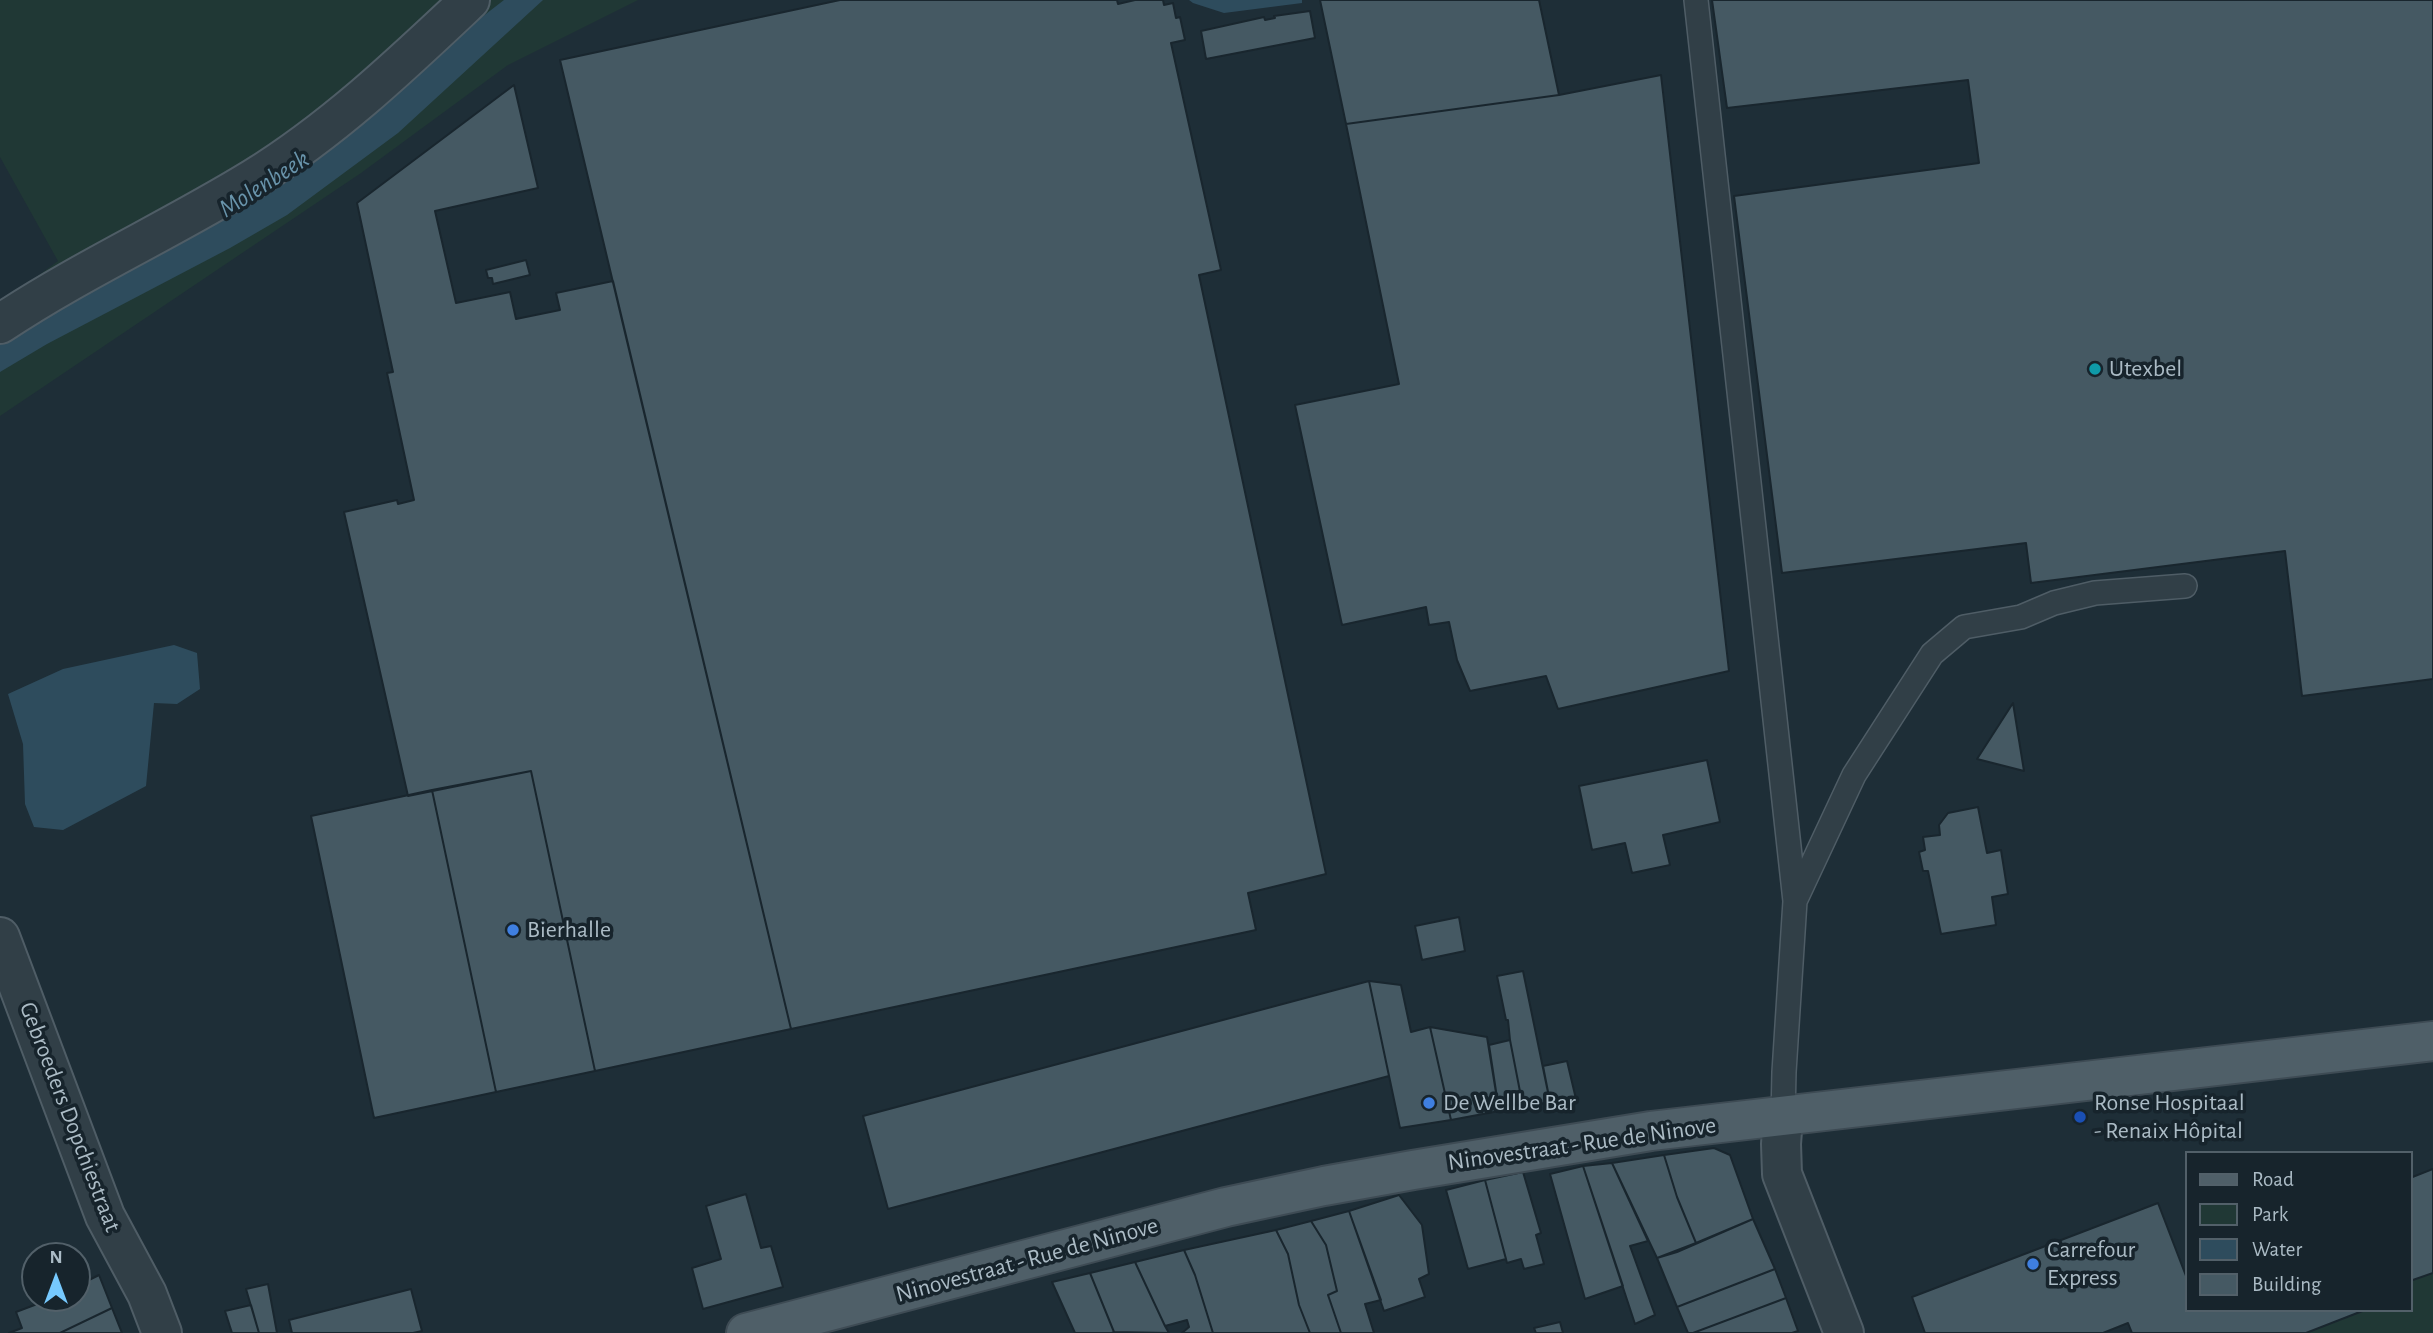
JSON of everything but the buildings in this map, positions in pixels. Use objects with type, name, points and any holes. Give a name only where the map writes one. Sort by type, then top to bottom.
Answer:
[{"type":"main road","name":"Ninovestraat - Rue de Ninove","points":[[746,1333],[1118,1235],[1324,1186],[1651,1131],[2433,1041]]},
{"type":"street","points":[[0,324],[74,277],[254,178],[341,117],[470,0]]},
{"type":"street","name":"Gebroeders Dopchiestraat","points":[[0,937],[105,1216],[147,1294],[162,1333]]},
{"type":"street","points":[[1783,1117],[1782,1174],[1844,1333]]},
{"type":"lane","points":[[1696,0],[1795,901],[1783,1117]]},
{"type":"lane","points":[[1795,901],[1854,775],[1932,654],[1964,627],[2021,617],[2054,603],[2095,593],[2185,586]]},
{"type":"green space","points":[[0,0],[638,0],[508,65],[361,173],[0,416],[0,304],[58,261],[0,157]]},
{"type":"green space","points":[[2433,1273],[2433,1333],[2306,1333],[2360,1312],[2412,1312],[2412,1280]]},
{"type":"water","name":"Molenbeek","points":[[504,0],[543,0],[398,133],[287,215],[0,372],[0,338],[434,54]]},
{"type":"water","points":[[1189,0],[1302,0],[1302,3],[1224,13]]},
{"type":"water","points":[[174,645],[197,653],[200,689],[177,704],[154,703],[146,786],[63,830],[34,827],[25,804],[23,744],[8,694],[63,669]]},
{"type":"place","name":"Utexbel","points":[[2095,369]]},
{"type":"place","name":"Bierhalle","points":[[513,930]]},
{"type":"place","name":"De Wellbe Bar","points":[[1429,1103]]},
{"type":"place","name":"Ronse Hospitaal - Renaix Hôpital","points":[[2080,1117]]},
{"type":"place","name":"Carrefour Express","points":[[2033,1264]]}]
